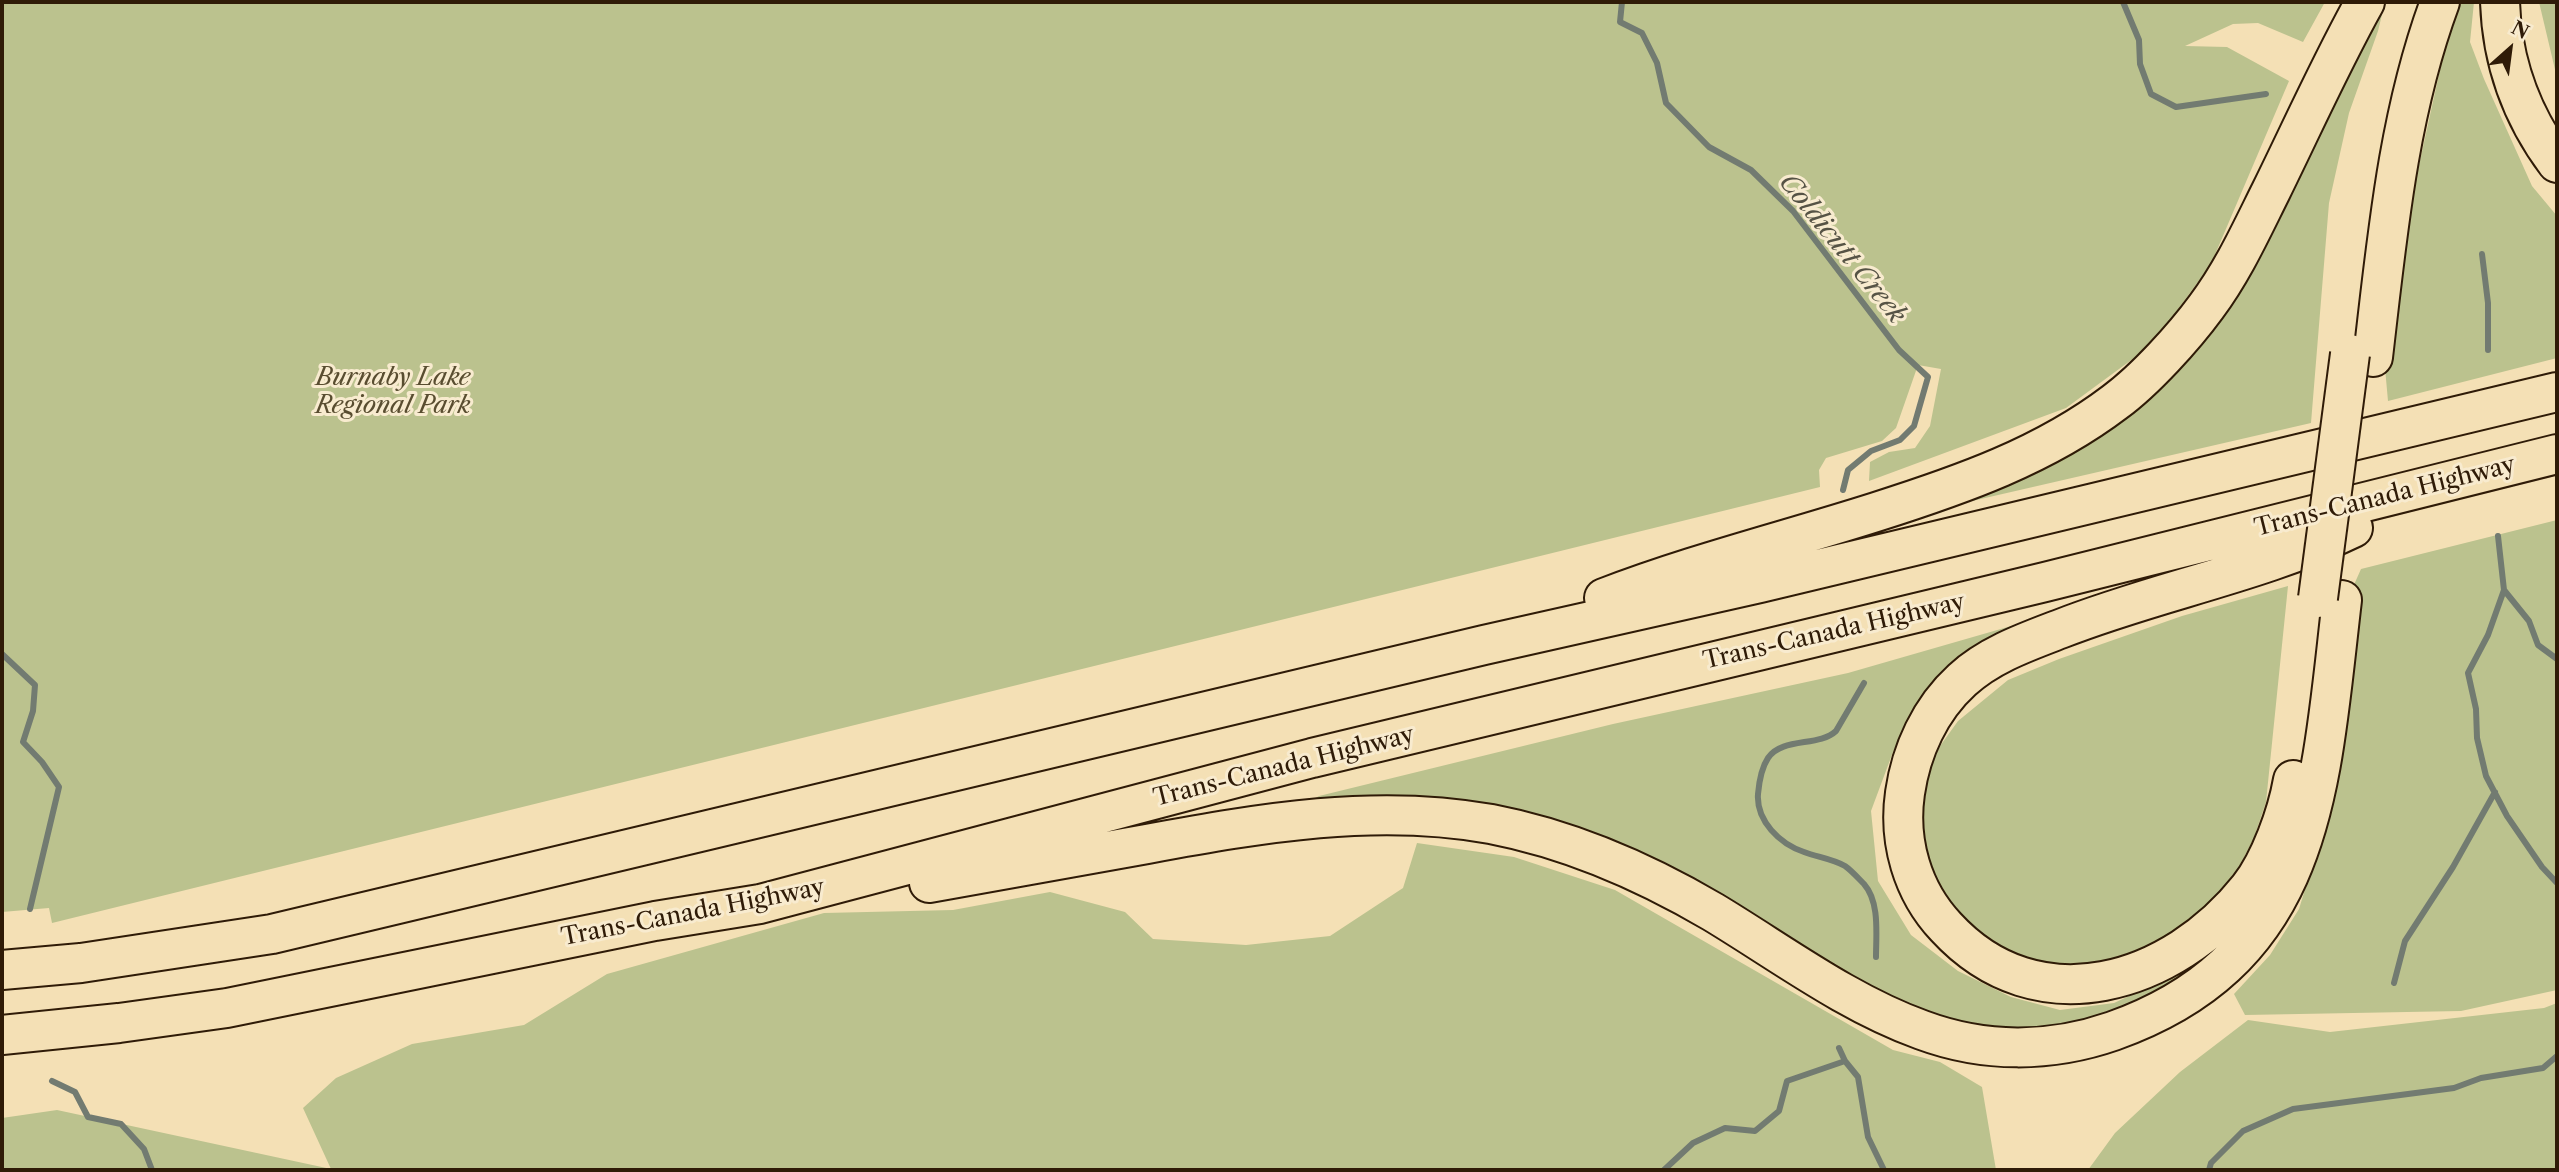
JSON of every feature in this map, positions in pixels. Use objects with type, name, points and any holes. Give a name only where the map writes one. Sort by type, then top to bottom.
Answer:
[{"type":"highway","points":[[1484,645],[1660,577],[1938,493],[1994,472],[2082,426],[2117,401],[2206,308],[2236,263],[2365,2]]},
{"type":"highway","points":[[760,904],[828,902],[1212,832],[1305,819],[1361,814],[1417,815],[1492,824],[1571,845],[1636,872],[1709,910],[1844,992],[1920,1030],[1972,1044],[2008,1048],[2053,1046],[2095,1037],[2140,1021],[2198,990],[2255,934],[2281,893],[2298,856],[2321,769],[2330,599],[2361,355],[2371,190],[2402,41],[2417,2]]},
{"type":"highway","points":[[2361,355],[2385,250],[2402,146],[2416,82],[2440,2]]},
{"type":"highway","points":[[2500,2],[2506,59],[2515,89],[2530,121],[2557,163]]},
{"type":"highway","points":[[2,970],[81,962],[272,934],[2557,392]]},
{"type":"highway","name":"Trans-Canada Highway","points":[[2,1035],[227,1008],[655,921],[760,904],[1312,758],[2557,454]]},
{"type":"highway","points":[[2330,599],[2292,786],[2281,823],[2251,886],[2227,913],[2201,936],[2177,954],[2117,979],[2060,985],[2028,979],[1990,963],[1959,942],[1931,912],[1915,883],[1908,854],[1902,828],[1904,798],[1915,749],[1940,705],[1962,680],[1990,659],[2029,641],[2162,593],[2316,546],[2446,482]]},
{"type":"green space","name":"Burnaby Lake Regional Park","points":[[2,2],[2325,2],[2303,42],[2258,23],[2233,24],[2185,46],[2227,47],[2289,81],[2211,264],[2153,344],[2066,408],[1869,481],[1870,462],[1889,452],[1915,448],[1930,426],[1941,369],[1918,365],[1896,428],[1882,441],[1826,458],[1819,470],[1820,487],[52,923],[49,908],[2,912]]},
{"type":"green space","points":[[2379,2],[2385,2],[2378,31],[2349,113],[2329,203],[2311,423],[1972,501],[2060,459],[2147,397]]},
{"type":"green space","points":[[2455,2],[2474,2],[2470,42],[2484,79],[2532,186],[2557,216],[2557,358],[2388,401],[2384,357],[2396,269]]},
{"type":"green space","points":[[2539,2],[2557,2],[2557,78]]},
{"type":"green space","points":[[2557,520],[2557,990],[2461,1011],[2245,1015],[2234,994],[2270,955],[2299,909],[2314,860],[2353,587],[2361,569]]},
{"type":"green space","points":[[2288,586],[2266,802],[2254,838],[2226,892],[2183,930],[2102,971],[2010,962],[1965,925],[1926,865],[1920,803],[1930,767],[1940,746],[1958,721],[2008,680],[2059,659],[2182,616]]},
{"type":"green space","points":[[2032,620],[1914,712],[1893,752],[1871,811],[1878,881],[1911,935],[1958,971],[2011,997],[2060,1010],[2114,1003],[2177,974],[2225,938],[2231,952],[2161,1002],[2040,1040],[1932,1024],[1612,853],[1307,803],[1319,796],[1613,724],[1848,673]]},
{"type":"green space","points":[[1417,843],[1514,857],[1615,890],[1893,1050],[1940,1062],[1982,1087],[1996,1170],[2,1170],[2,1118],[57,1110],[331,1169],[303,1108],[336,1078],[412,1044],[524,1025],[607,974],[824,913],[953,910],[1050,892],[1125,912],[1153,939],[1246,945],[1330,936],[1403,888]]},
{"type":"green space","points":[[2557,1003],[2557,1170],[2088,1170],[2115,1133],[2180,1072],[2248,1020],[2330,1032],[2544,1008]]},
{"type":"waterway","name":"Coldicutt Creek","points":[[1622,2],[1620,22],[1642,33],[1657,63],[1666,103],[1709,147],[1751,170],[1793,211],[1899,350],[1928,377],[1914,426],[1900,440],[1871,451],[1848,470],[1843,490]]},
{"type":"waterway","points":[[2123,2],[2139,40],[2140,64],[2151,94],[2176,107],[2266,94]]},
{"type":"waterway","points":[[2482,254],[2488,303],[2488,350]]},
{"type":"waterway","points":[[2498,536],[2504,590],[2488,635],[2468,673],[2476,709],[2477,738],[2486,776],[2507,816],[2542,867],[2557,883]]},
{"type":"waterway","points":[[2504,590],[2529,621],[2538,645],[2557,659]]},
{"type":"waterway","points":[[2,654],[35,685],[33,711],[23,742],[42,762],[59,787],[30,909]]},
{"type":"waterway","name":"Coldicutt Creek","points":[[1864,683],[1836,731],[1820,739],[1791,744],[1774,751],[1764,766],[1758,804],[1765,822],[1778,837],[1804,852],[1845,866],[1864,884],[1875,909],[1876,957]]},
{"type":"waterway","points":[[2394,983],[2405,941],[2453,867],[2495,792]]},
{"type":"waterway","name":"Coldicutt Creek","points":[[1839,1048],[1845,1061],[1858,1077],[1868,1137],[1884,1170]]},
{"type":"waterway","points":[[2209,1170],[2211,1163],[2243,1131],[2293,1109],[2454,1088],[2481,1078],[2543,1068],[2557,1056]]},
{"type":"waterway","points":[[1664,1170],[1693,1143],[1725,1128],[1755,1131],[1779,1111],[1787,1081],[1845,1061]]},
{"type":"waterway","points":[[52,1081],[75,1092],[88,1117],[121,1124],[144,1149],[152,1170]]}]
